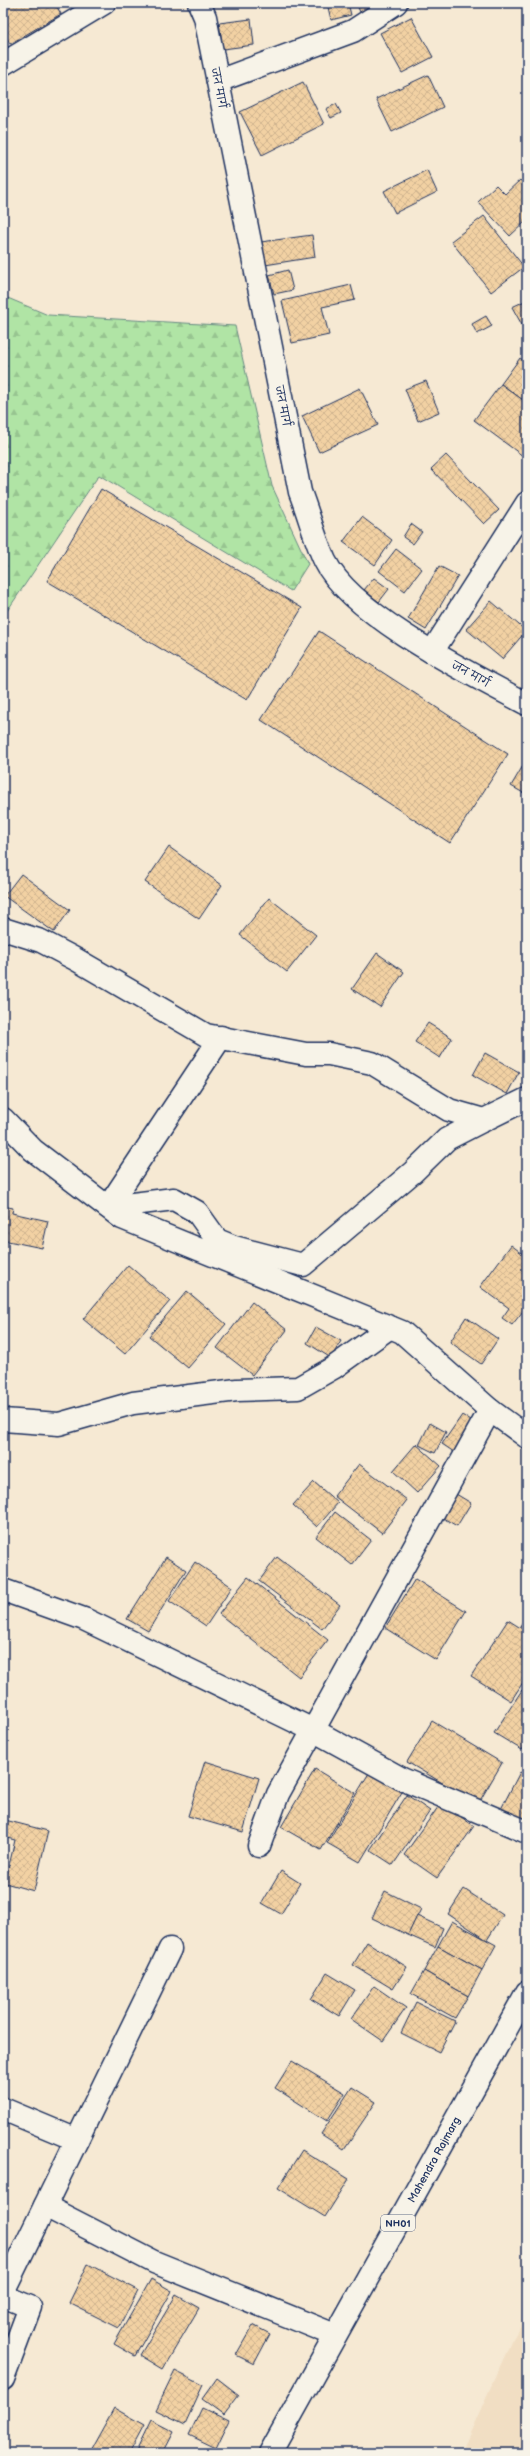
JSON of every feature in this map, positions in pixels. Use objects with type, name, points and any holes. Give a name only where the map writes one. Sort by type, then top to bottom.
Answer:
[{"type":"main road","points":[[3,64],[104,3]]},
{"type":"main road","name":"जन मार्ग","points":[[199,3],[205,17],[300,492],[326,562],[355,599],[432,652],[527,704]]},
{"type":"main road","points":[[218,81],[353,31],[396,3]]},
{"type":"main road","points":[[432,652],[527,503]]},
{"type":"main road","points":[[3,929],[41,941],[206,1035],[306,1054],[329,1054],[372,1063],[449,1110],[484,1120]]},
{"type":"main road","points":[[108,1208],[221,1038]]},
{"type":"main road","points":[[108,1208],[174,1199],[197,1212],[217,1240],[234,1247],[303,1265],[413,1172],[446,1139],[527,1099]]},
{"type":"main road","points":[[3,1119],[34,1150],[122,1218],[402,1332],[490,1410],[527,1437]]},
{"type":"main road","points":[[3,1420],[60,1424],[133,1403],[238,1390],[298,1388],[333,1368],[390,1328]]},
{"type":"main road","points":[[259,1846],[278,1794],[490,1410]]},
{"type":"main road","points":[[3,1590],[84,1619],[313,1730],[402,1779],[527,1832]]},
{"type":"main road","points":[[3,2292],[170,1949]]},
{"type":"main road","name":"Mahendra Rajmarg","points":[[270,2453],[527,1992]]},
{"type":"main road","points":[[3,2109],[77,2140]]},
{"type":"main road","points":[[45,2206],[154,2262],[335,2335]]},
{"type":"main road","points":[[3,2296],[30,2307],[3,2379]]},
{"type":"shaded area","points":[[527,2315],[527,2453],[461,2453],[511,2342]]},
{"type":"green space","points":[[3,296],[48,315],[235,326],[272,486],[308,564],[291,591],[99,475],[3,617]]},
{"type":"building","points":[[3,3],[55,3],[61,14],[10,44],[3,32]]},
{"type":"building","points":[[327,3],[348,3],[351,15],[331,20]]},
{"type":"building","points":[[356,3],[380,3],[360,12]]},
{"type":"building","points":[[411,17],[433,57],[402,73],[380,33]]},
{"type":"building","points":[[251,19],[254,45],[223,49],[219,23]]},
{"type":"building","points":[[428,75],[443,107],[392,132],[376,99]]},
{"type":"building","points":[[303,82],[324,124],[262,155],[240,112]]},
{"type":"building","points":[[336,104],[341,113],[331,118],[326,109]]},
{"type":"building","points":[[427,170],[437,192],[395,213],[384,191]]},
{"type":"building","points":[[520,180],[527,187],[527,220],[510,236],[478,202],[496,185],[505,194]]},
{"type":"building","points":[[484,216],[524,267],[491,292],[451,241]]},
{"type":"building","points":[[312,235],[315,257],[265,265],[261,242]]},
{"type":"building","points":[[288,270],[293,290],[274,294],[269,275]]},
{"type":"building","points":[[351,285],[355,300],[322,307],[329,335],[292,343],[282,301]]},
{"type":"building","points":[[527,300],[527,334],[512,307]]},
{"type":"building","points":[[486,316],[492,326],[477,334],[472,324]]},
{"type":"building","points":[[520,358],[527,363],[527,403],[501,384]]},
{"type":"building","points":[[426,381],[439,412],[418,421],[405,389]]},
{"type":"building","points":[[501,384],[527,403],[527,459],[474,420]]},
{"type":"building","points":[[360,388],[378,425],[319,452],[302,416]]},
{"type":"building","points":[[446,455],[499,510],[484,524],[431,469]]},
{"type":"building","points":[[101,489],[302,608],[247,700],[47,581]]},
{"type":"building","points":[[362,517],[392,540],[375,565],[343,542]]},
{"type":"building","points":[[411,524],[422,532],[413,544],[403,537]]},
{"type":"building","points":[[396,549],[422,569],[405,591],[379,571]]},
{"type":"building","points":[[439,566],[458,576],[426,630],[408,619]]},
{"type":"building","points":[[374,578],[389,589],[379,602],[364,590]]},
{"type":"building","points":[[491,601],[526,631],[502,659],[466,629]]},
{"type":"building","points":[[319,631],[508,754],[450,843],[261,720]]},
{"type":"building","points":[[527,759],[527,795],[511,786]]},
{"type":"building","points":[[169,847],[222,885],[199,919],[145,882]]},
{"type":"building","points":[[21,874],[70,910],[54,932],[4,896]]},
{"type":"building","points":[[269,898],[316,935],[287,972],[240,935]]},
{"type":"building","points":[[377,953],[404,972],[380,1007],[352,989]]},
{"type":"building","points":[[428,1023],[452,1038],[440,1058],[415,1042]]},
{"type":"building","points":[[485,1053],[519,1072],[507,1094],[473,1075]]},
{"type":"building","points":[[3,1206],[13,1208],[12,1213],[48,1221],[42,1248],[3,1240]]},
{"type":"building","points":[[511,1245],[527,1257],[527,1306],[512,1325],[502,1318],[509,1308],[480,1287]]},
{"type":"building","points":[[128,1265],[170,1301],[125,1354],[83,1319]]},
{"type":"building","points":[[187,1291],[226,1324],[188,1368],[149,1336]]},
{"type":"building","points":[[252,1302],[287,1330],[252,1375],[217,1348]]},
{"type":"building","points":[[466,1317],[498,1339],[481,1364],[450,1342]]},
{"type":"building","points":[[316,1327],[341,1341],[331,1358],[307,1343]]},
{"type":"building","points":[[462,1415],[474,1423],[454,1452],[442,1444]]},
{"type":"building","points":[[430,1423],[446,1432],[435,1453],[419,1445]]},
{"type":"building","points":[[416,1444],[441,1466],[417,1493],[393,1471]]},
{"type":"building","points":[[359,1464],[407,1500],[382,1533],[334,1496]]},
{"type":"building","points":[[314,1482],[338,1503],[317,1527],[293,1505]]},
{"type":"building","points":[[456,1494],[471,1503],[457,1526],[441,1517]]},
{"type":"building","points":[[335,1512],[371,1540],[352,1565],[316,1537]]},
{"type":"building","points":[[166,1557],[186,1570],[148,1631],[127,1619]]},
{"type":"building","points":[[277,1557],[340,1605],[322,1629],[259,1581]]},
{"type":"building","points":[[195,1562],[232,1587],[206,1626],[169,1601]]},
{"type":"building","points":[[248,1577],[328,1640],[299,1677],[219,1614]]},
{"type":"building","points":[[415,1579],[466,1611],[436,1660],[385,1628]]},
{"type":"building","points":[[527,1615],[527,1631],[520,1626]]},
{"type":"building","points":[[508,1620],[527,1632],[527,1676],[511,1701],[471,1676]]},
{"type":"building","points":[[522,1690],[527,1694],[527,1743],[522,1750],[494,1733]]},
{"type":"building","points":[[432,1721],[502,1763],[478,1804],[407,1762]]},
{"type":"building","points":[[205,1761],[259,1778],[243,1832],[188,1816]]},
{"type":"building","points":[[315,1769],[355,1793],[321,1850],[281,1827]]},
{"type":"building","points":[[520,1772],[527,1775],[527,1822],[501,1809]]},
{"type":"building","points":[[369,1773],[402,1792],[360,1862],[327,1843]]},
{"type":"building","points":[[407,1795],[430,1811],[393,1865],[370,1850]]},
{"type":"building","points":[[441,1803],[474,1826],[437,1878],[404,1855]]},
{"type":"building","points":[[5,1820],[48,1831],[34,1891],[5,1883],[15,1840],[3,1837]]},
{"type":"building","points":[[281,1871],[300,1883],[281,1914],[262,1903]]},
{"type":"building","points":[[464,1889],[503,1915],[487,1940],[448,1914]]},
{"type":"building","points":[[385,1891],[421,1909],[408,1935],[372,1918]]},
{"type":"building","points":[[417,1916],[443,1928],[435,1947],[408,1935]]},
{"type":"building","points":[[452,1921],[496,1945],[482,1970],[438,1946]]},
{"type":"building","points":[[367,1942],[407,1967],[393,1989],[353,1965]]},
{"type":"building","points":[[438,1946],[482,1970],[468,1996],[424,1971]]},
{"type":"building","points":[[424,1971],[468,1996],[455,2018],[411,1994]]},
{"type":"building","points":[[327,1973],[355,1990],[339,2016],[311,1999]]},
{"type":"building","points":[[374,1986],[406,2008],[383,2041],[351,2019]]},
{"type":"building","points":[[416,2002],[455,2021],[439,2052],[401,2033]]},
{"type":"building","points":[[292,2061],[345,2093],[327,2121],[275,2088]]},
{"type":"building","points":[[352,2087],[376,2102],[344,2149],[321,2134]]},
{"type":"building","points":[[302,2150],[349,2179],[325,2217],[278,2188]]},
{"type":"building","points":[[88,2264],[138,2290],[119,2328],[69,2303]]},
{"type":"building","points":[[151,2279],[172,2291],[135,2356],[114,2344]]},
{"type":"building","points":[[176,2295],[199,2308],[163,2369],[140,2355]]},
{"type":"building","points":[[253,2325],[270,2334],[254,2364],[236,2355]]},
{"type":"building","points":[[175,2371],[203,2385],[185,2424],[156,2410]]},
{"type":"building","points":[[217,2378],[239,2395],[224,2415],[202,2399]]},
{"type":"building","points":[[114,2408],[144,2425],[129,2453],[89,2453]]},
{"type":"building","points":[[202,2408],[229,2421],[216,2448],[189,2435]]},
{"type":"building","points":[[151,2420],[174,2432],[163,2453],[135,2453]]}]
